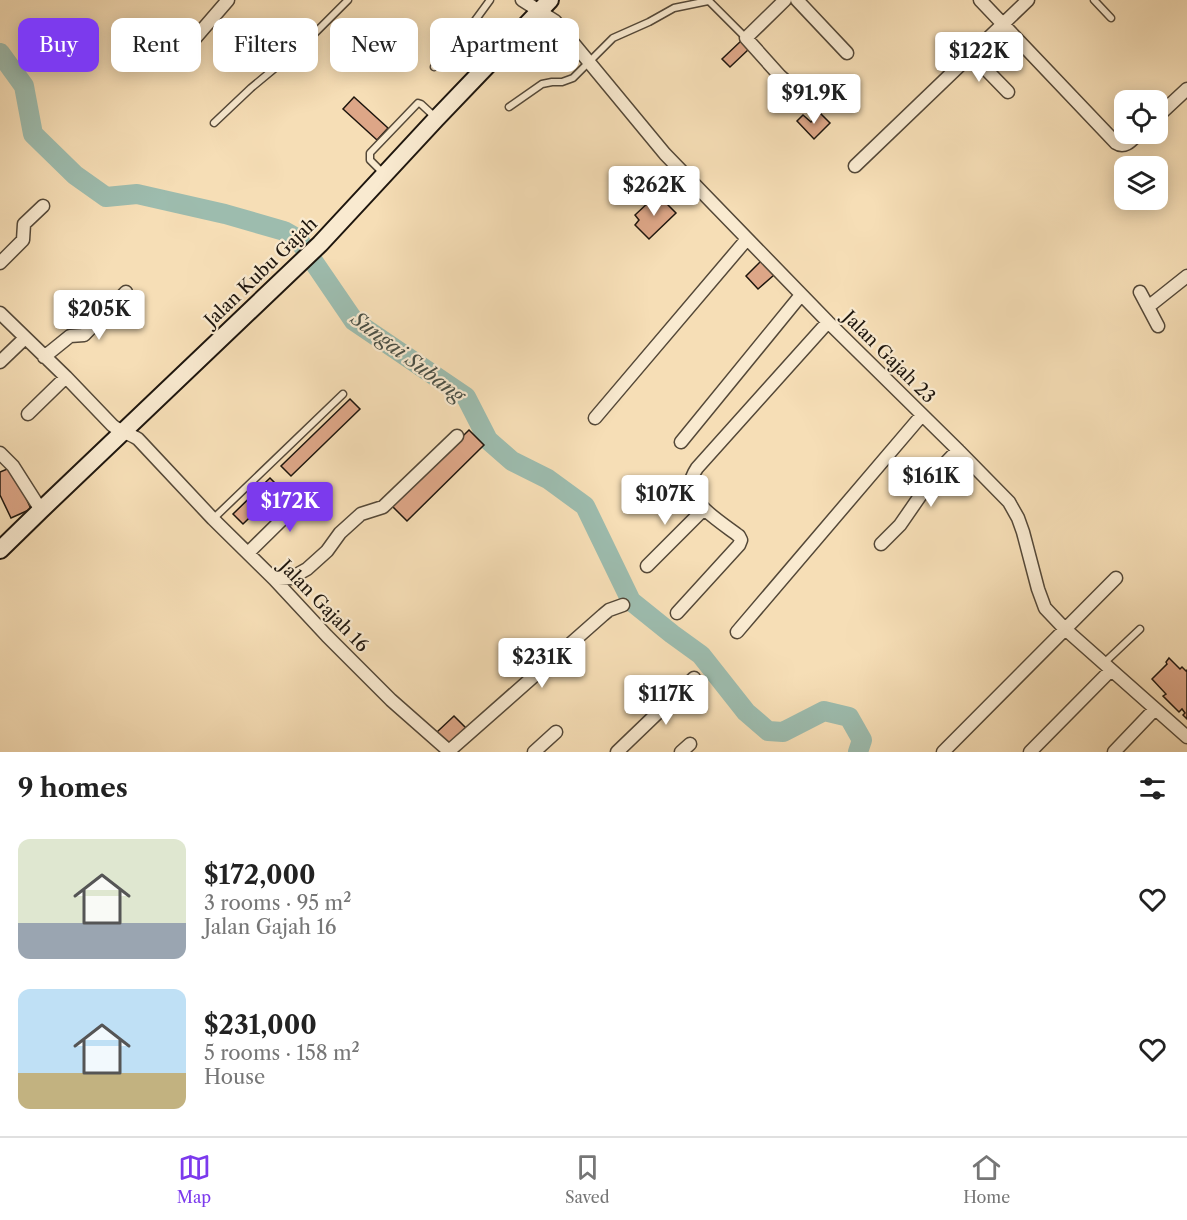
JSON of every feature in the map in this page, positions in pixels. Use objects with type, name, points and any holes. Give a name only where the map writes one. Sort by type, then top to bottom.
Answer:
[{"type":"street","points":[[201,31],[228,0]]},
{"type":"street","name":"Jalan Gajah 23","points":[[522,0],[545,6],[588,63],[665,154],[801,295],[1009,502],[1023,532],[1040,598],[1046,608],[1064,628],[1187,737]]},
{"type":"street","points":[[785,0],[746,38],[780,76],[811,99]]},
{"type":"street","points":[[797,0],[847,53]]},
{"type":"street","points":[[980,0],[1114,141]]},
{"type":"street","points":[[855,166],[1028,0]]},
{"type":"street","name":"Jalan Kubu Gajah","points":[[1,548],[320,244],[436,118],[545,6]]},
{"type":"street","points":[[971,54],[1008,92]]},
{"type":"street","points":[[1168,107],[1187,89]]},
{"type":"street","points":[[0,263],[23,240],[24,224],[43,206]]},
{"type":"street","points":[[595,418],[747,239]]},
{"type":"street","points":[[1148,307],[1187,276]]},
{"type":"street","points":[[44,357],[71,335],[84,335],[126,292]]},
{"type":"street","points":[[1140,292],[1158,326]]},
{"type":"street","points":[[681,442],[801,295]]},
{"type":"street","name":"Jalan Gajah 16","points":[[0,314],[117,430],[124,430],[138,439],[327,636],[391,700],[450,752]]},
{"type":"street","points":[[677,613],[741,543],[739,536],[704,508],[693,495],[690,486],[696,468],[828,322]]},
{"type":"street","points":[[0,362],[25,338]]},
{"type":"street","points":[[28,414],[66,377]]},
{"type":"street","points":[[737,632],[922,415]]},
{"type":"street","points":[[274,579],[291,578],[307,569],[327,551],[340,533],[362,514],[383,507],[457,436]]},
{"type":"street","points":[[881,544],[900,525],[936,473],[958,450]]},
{"type":"street","points":[[0,453],[13,466],[41,510]]},
{"type":"street","points":[[248,553],[311,491]]},
{"type":"street","points":[[646,566],[704,508]]},
{"type":"street","points":[[943,752],[1116,578]]},
{"type":"street","points":[[450,752],[603,615],[623,605]]},
{"type":"street","points":[[1030,752],[1107,666]]},
{"type":"street","points":[[616,752],[694,678]]},
{"type":"street","points":[[1114,752],[1155,709]]},
{"type":"street","points":[[534,752],[556,732]]},
{"type":"lane","points":[[214,123],[303,44],[348,0]]},
{"type":"lane","points":[[477,18],[490,0]]},
{"type":"lane","points":[[509,108],[542,84],[562,82],[573,78],[613,38],[674,8],[708,0],[746,38]]},
{"type":"lane","points":[[1094,0],[1111,18]]},
{"type":"lane","points":[[385,175],[370,160],[370,153],[418,103],[436,118]]},
{"type":"lane","points":[[213,519],[343,394]]},
{"type":"lane","points":[[1107,666],[1140,629]]},
{"type":"building","points":[[742,40],[750,48],[730,67],[722,59]]},
{"type":"building","points":[[354,97],[388,128],[377,140],[343,109]]},
{"type":"building","points":[[820,113],[830,123],[814,139],[797,121],[803,115],[811,122]]},
{"type":"building","points":[[662,199],[676,213],[649,239],[635,225],[639,220],[635,215],[651,200],[656,205]]},
{"type":"building","points":[[761,261],[774,275],[758,289],[746,276]]},
{"type":"building","points":[[350,399],[360,409],[291,476],[281,466]]},
{"type":"building","points":[[469,430],[484,445],[407,521],[392,506]]},
{"type":"building","points":[[12,467],[31,509],[11,518],[0,495],[0,472]]},
{"type":"building","points":[[270,478],[280,488],[243,524],[233,514]]},
{"type":"building","points":[[1169,658],[1180,669],[1182,667],[1187,670],[1187,719],[1182,709],[1179,712],[1163,696],[1166,694],[1152,679],[1167,664]]},
{"type":"building","points":[[454,716],[468,730],[451,747],[437,732]]},
{"type":"waterway","name":"Sungai Subang","points":[[0,53],[24,86],[33,134],[75,175],[106,197],[137,194],[225,214],[284,231],[298,239],[354,321],[466,397],[488,440],[512,461],[548,479],[585,506],[631,601],[701,655],[746,712],[768,731],[783,732],[824,711],[849,717],[862,740],[858,752]]}]
